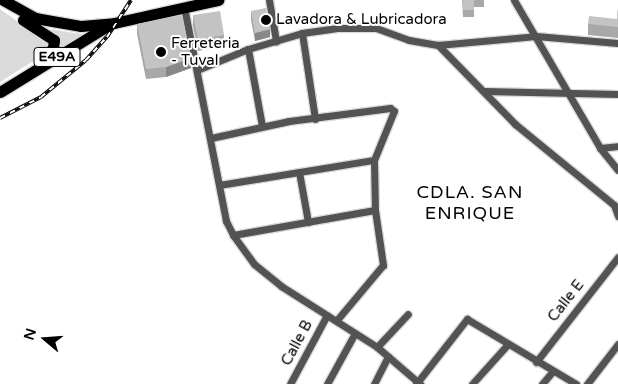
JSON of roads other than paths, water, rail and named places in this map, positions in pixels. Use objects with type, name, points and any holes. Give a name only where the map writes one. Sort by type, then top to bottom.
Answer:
[{"type":"main road","name":"E49A","points":[[3,0],[35,18],[64,25],[114,23],[218,0]]},
{"type":"main road","points":[[12,85],[19,74],[48,55],[54,40],[21,18],[15,8]]},
{"type":"main road","name":"E49A","points":[[0,92],[114,23]]},
{"type":"street","points":[[269,0],[276,41]]},
{"type":"street","points":[[514,0],[600,148],[618,170]]},
{"type":"street","points":[[184,7],[226,221],[233,235],[254,264],[281,286],[377,347],[418,383],[467,319],[536,362],[576,384]]},
{"type":"street","points":[[197,70],[248,49],[302,33],[367,26],[410,40],[438,45],[536,36],[618,43]]},
{"type":"street","points":[[302,33],[315,118]]},
{"type":"street","points":[[438,45],[515,124],[614,205],[618,216]]},
{"type":"street","points":[[248,49],[262,126]]},
{"type":"street","points":[[484,91],[618,94]]},
{"type":"street","points":[[211,138],[262,126],[315,118],[390,108],[394,111],[374,160],[375,210],[383,265],[336,321]]},
{"type":"street","points":[[600,148],[618,146]]},
{"type":"street","points":[[220,185],[374,160]]},
{"type":"street","points":[[300,172],[308,222]]},
{"type":"street","points":[[233,235],[375,210]]},
{"type":"street","name":"Calle E","points":[[536,362],[618,257]]},
{"type":"street","points":[[377,347],[408,314]]},
{"type":"street","name":"Calle B","points":[[290,384],[327,315]]},
{"type":"street","points":[[327,384],[355,333]]},
{"type":"street","points":[[472,384],[508,344]]},
{"type":"street","points":[[587,384],[618,344]]},
{"type":"street","points":[[374,384],[388,356]]},
{"type":"street","points":[[542,384],[553,371]]},
{"type":"railway","points":[[0,118],[41,97],[86,60],[107,37],[131,0]]},
{"type":"place","name":"Lavadora & Lubricadora","points":[[266,20]]},
{"type":"place","name":"Ferreteria - Tuval","points":[[161,52]]},
{"type":"district","name":"CDLA. SAN ENRIQUE","points":[[470,203]]}]
